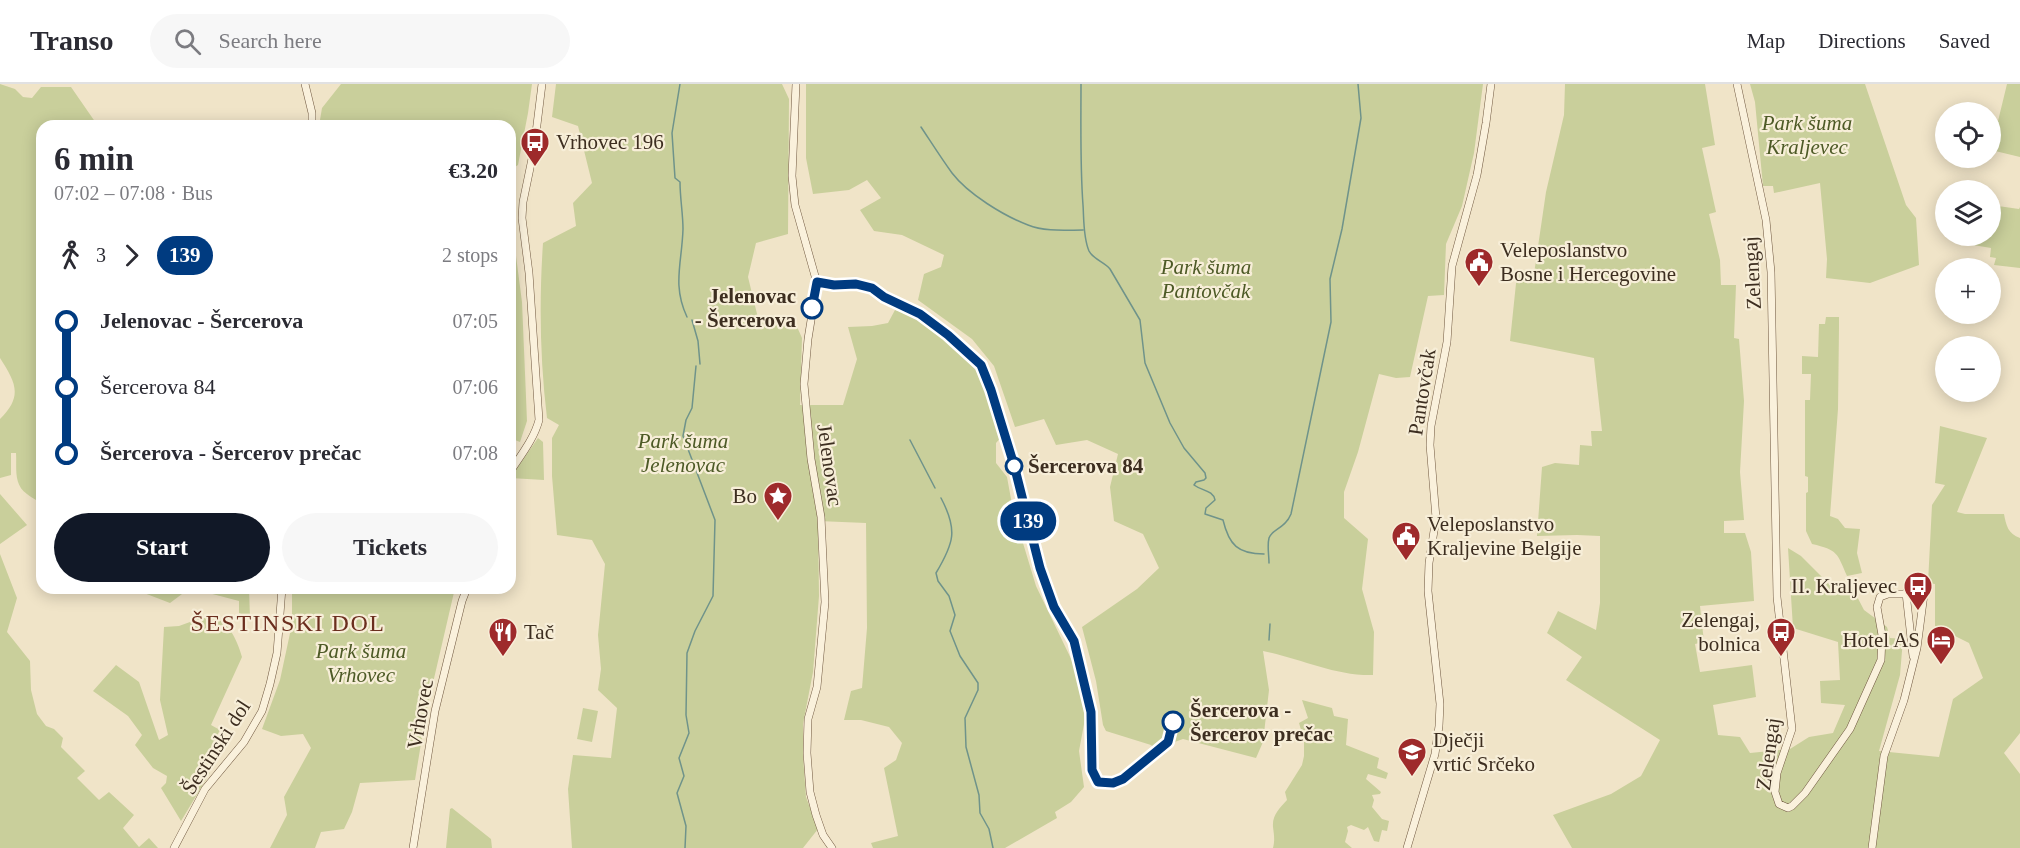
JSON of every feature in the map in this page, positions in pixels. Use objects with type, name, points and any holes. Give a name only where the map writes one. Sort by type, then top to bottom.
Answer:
[{"type":"street","points":[[305,84],[312,120]]},
{"type":"street","points":[[516,463],[535,433],[539,420],[529,273],[522,218],[542,84]]},
{"type":"street","name":"Jelenovac","points":[[796,84],[792,176],[795,205],[817,282],[804,384],[810,459],[821,517],[825,602],[818,687],[808,719],[807,753],[810,792],[816,816],[823,835],[832,848]]},
{"type":"street","name":"Pantovčak","points":[[1407,848],[1435,754],[1439,726],[1439,698],[1428,591],[1429,563],[1437,518],[1430,446],[1431,426],[1447,342],[1452,266],[1477,175],[1491,84]]},
{"type":"street","name":"Zelengaj","points":[[1737,84],[1766,220],[1770,272],[1777,585],[1792,729],[1777,773],[1775,792],[1779,804],[1783,807],[1792,806],[1805,793],[1856,717],[1881,660],[1882,635],[1877,607],[1878,599],[1888,594],[1906,594]]},
{"type":"street","name":"Šestinski dol","points":[[174,848],[205,789],[244,742],[262,711],[277,653],[282,594]]},
{"type":"street","name":"Vrhovec","points":[[413,848],[435,711],[465,594]]},
{"type":"street","points":[[1872,848],[1884,756],[1904,700],[1914,661],[1924,594],[1906,594],[1914,661]]},
{"type":"green space","points":[[0,84],[15,89],[23,97],[32,98],[41,87],[71,87],[94,120],[36,120],[36,501],[23,490],[18,481],[16,453],[11,453],[11,475],[0,478],[0,419],[12,403],[15,389],[0,358]]},
{"type":"green space","points":[[341,84],[532,84],[516,166],[516,120],[320,120],[322,108]]},
{"type":"green space","name":"Park šuma Jelenovac","points":[[556,84],[782,84],[789,99],[788,234],[756,243],[748,277],[758,318],[778,315],[794,320],[802,338],[800,405],[843,405],[857,359],[848,327],[888,323],[895,310],[939,332],[978,363],[990,387],[1003,435],[996,443],[996,463],[1007,477],[1013,510],[1036,586],[1075,667],[1087,708],[1079,751],[1084,787],[1071,802],[1055,812],[1057,818],[1005,848],[873,848],[871,843],[898,836],[884,768],[896,760],[902,743],[889,727],[861,720],[844,720],[851,691],[862,688],[867,628],[866,523],[818,521],[819,596],[813,672],[803,724],[803,756],[806,797],[818,829],[803,848],[572,848],[568,789],[573,755],[611,758],[617,708],[598,690],[601,669],[598,635],[605,564],[592,540],[557,535],[552,476],[552,438],[559,425],[547,418],[543,374],[541,287],[543,243],[576,226],[573,203],[592,183],[578,126],[552,117]]},
{"type":"green space","name":"Park šuma Pantovčak","points":[[806,84],[1483,84],[1474,153],[1462,206],[1446,244],[1444,295],[1428,296],[1410,377],[1396,378],[1379,374],[1358,452],[1344,492],[1344,518],[1368,539],[1362,589],[1374,632],[1373,675],[1331,670],[1263,651],[1269,690],[1263,742],[1256,758],[1183,739],[1155,749],[1151,745],[1106,731],[1082,627],[1137,589],[1159,568],[1143,534],[1114,521],[1110,487],[1118,454],[1087,440],[1056,445],[1044,419],[1015,427],[994,366],[972,339],[918,300],[924,274],[941,267],[944,255],[902,235],[874,231],[860,210],[881,198],[867,180],[849,190],[813,194],[806,158]]},
{"type":"green space","points":[[1565,84],[1705,84],[1715,145],[1702,148],[1716,212],[1709,214],[1720,260],[1721,285],[1736,285],[1734,338],[1739,339],[1744,401],[1740,472],[1744,520],[1724,521],[1724,533],[1745,533],[1751,552],[1754,601],[1700,606],[1704,642],[1695,644],[1700,672],[1752,665],[1756,697],[1713,705],[1718,735],[1740,737],[1750,753],[1790,749],[1809,737],[1833,733],[1845,705],[1821,703],[1820,681],[1840,680],[1838,642],[1793,628],[1788,548],[1801,556],[1829,584],[1851,585],[1864,610],[1887,627],[1890,638],[1903,639],[1900,675],[1879,751],[1939,757],[1953,699],[1983,678],[1969,643],[1935,626],[1935,584],[1928,583],[1932,505],[1945,485],[1935,483],[1940,426],[1987,438],[1957,512],[2004,514],[2010,532],[2020,538],[2020,733],[2004,753],[2020,774],[2020,848],[1572,848],[1553,815],[1611,794],[1641,776],[1660,740],[1566,680],[1582,657],[1547,633],[1558,611],[1596,630],[1600,603],[1600,536],[1537,536],[1542,467],[1555,463],[1579,465],[1580,445],[1592,446],[1591,431],[1602,431],[1594,358],[1510,341],[1517,274],[1534,274],[1546,192],[1564,115]]},
{"type":"green space","name":"Park šuma Kraljevec","points":[[1750,84],[1865,84],[1906,205],[1916,218],[1919,265],[1870,283],[1826,278],[1827,259],[1820,183],[1774,193],[1773,186],[1763,186],[1755,102]]},
{"type":"green space","points":[[2007,84],[2020,84],[2020,157],[2001,152],[2001,109]]},
{"type":"green space","points":[[2001,206],[2019,209],[2020,207],[2020,268],[2001,266],[2001,258],[1990,257],[1991,248],[1979,246],[2001,246]]},
{"type":"green space","points":[[516,256],[522,302],[527,421],[520,442],[516,440]]},
{"type":"green space","points":[[1826,317],[1839,317],[1838,409],[1830,516],[1838,519],[1845,528],[1860,529],[1857,553],[1862,573],[1847,576],[1835,554],[1827,548],[1812,544],[1806,531],[1808,477],[1805,476],[1805,400],[1810,400],[1811,374],[1802,374],[1802,356],[1818,357],[1819,324],[1825,324]]},
{"type":"green space","points":[[538,438],[543,442],[544,480],[516,478],[516,469]]},
{"type":"green space","points":[[0,494],[27,525],[0,544]]},
{"type":"green space","points":[[0,554],[17,598],[7,632],[30,661],[31,690],[37,714],[46,726],[54,729],[63,738],[61,747],[85,771],[77,778],[99,800],[109,792],[134,815],[123,828],[139,847],[149,838],[158,848],[0,848]]},
{"type":"green space","points":[[147,594],[182,594],[170,603]]},
{"type":"green space","points":[[212,594],[249,594],[250,618],[239,613],[239,601]]},
{"type":"green space","name":"Park šuma Vrhovec","points":[[292,594],[454,594],[426,713],[415,780],[360,783],[352,812],[344,829],[321,832],[315,848],[270,848],[287,815],[284,797],[311,748],[303,734],[281,736],[262,729],[280,680],[292,624]]},
{"type":"green space","points":[[201,618],[215,618],[222,622],[236,640],[242,657],[211,725],[220,730],[211,747],[214,753],[206,770],[210,773],[181,821],[161,788],[166,783],[167,776],[153,768],[135,745],[142,735],[128,716],[93,691],[116,665],[139,682],[159,740],[168,735],[160,700],[164,627],[179,626]]},
{"type":"green space","points":[[1302,700],[1332,708],[1334,716],[1348,719],[1346,745],[1379,758],[1377,768],[1388,773],[1386,779],[1368,774],[1366,779],[1381,792],[1372,795],[1374,800],[1372,807],[1382,819],[1389,821],[1387,831],[1382,830],[1379,842],[1374,841],[1368,827],[1364,830],[1351,825],[1347,827],[1345,842],[1352,848],[1273,848],[1274,819],[1287,800],[1285,792],[1302,765],[1304,756],[1304,740],[1299,723],[1308,718]]},
{"type":"green space","points":[[583,708],[598,711],[592,742],[577,739]]},
{"type":"green space","points":[[452,808],[491,839],[492,848],[446,848],[450,809]]},
{"type":"waterway","points":[[680,84],[672,133],[675,178],[680,182],[683,223],[679,284],[682,305],[687,317]]},
{"type":"waterway","points":[[1081,84],[1082,190],[1087,246],[1093,256],[1110,269],[1140,320],[1145,363],[1170,423],[1184,448],[1205,473],[1206,478],[1194,485],[1210,492],[1214,497],[1215,500],[1206,508],[1205,514],[1223,520],[1228,536],[1241,550],[1264,554]]},
{"type":"waterway","points":[[1269,563],[1269,538],[1291,514],[1331,322],[1330,279],[1342,229],[1361,118],[1358,84]]},
{"type":"waterway","points":[[921,127],[952,173],[967,189],[987,203],[1018,221],[1041,229],[1083,230]]},
{"type":"waterway","points":[[692,320],[698,341],[700,364]]},
{"type":"waterway","points":[[685,848],[686,826],[677,793],[684,776],[679,758],[689,733],[686,715],[687,653],[695,631],[713,596],[715,520],[683,436],[686,420],[692,408],[696,366]]},
{"type":"waterway","points":[[910,440],[935,488]]},
{"type":"waterway","points":[[941,498],[950,519],[952,536],[947,553],[936,573],[938,581],[949,596],[955,615],[950,631],[960,656],[978,683],[978,690],[965,718],[966,747],[979,795],[980,813],[989,829],[993,848]]},
{"type":"waterway","name":"Jelenovac","points":[[1269,640],[1270,624]]},
{"type":"bus line","name":"139","points":[[812,308],[817,282],[834,285],[856,284],[872,288],[884,297],[920,314],[977,359],[981,365],[1014,465],[1040,568],[1054,607],[1074,641],[1091,712],[1092,770],[1098,782],[1113,783],[1123,779],[1168,742],[1173,722]]},
{"type":"place","name":"Vrhovec 196","points":[[535,168]]},
{"type":"place","name":"Veleposlanstvo Bosne i Hercegovine","points":[[1479,288]]},
{"type":"place","name":"Jelenovac - Šercerova","points":[[812,308]]},
{"type":"place","name":"Šercerova 84","points":[[1014,466]]},
{"type":"place","name":"Bo","points":[[778,522]]},
{"type":"place","name":"Veleposlanstvo Kraljevine Belgije","points":[[1406,562]]},
{"type":"place","name":"II. Kraljevec","points":[[1918,612]]},
{"type":"place","name":"Tač","points":[[503,658]]},
{"type":"place","name":"Zelengaj, bolnica","points":[[1781,658]]},
{"type":"place","name":"Hotel AS","points":[[1941,666]]},
{"type":"place","name":"Šercerova - Šercerov prečac","points":[[1173,722]]},
{"type":"place","name":"Dječji vrtić Srčeko","points":[[1412,778]]},
{"type":"district","name":"ŠESTINSKI DOL","points":[[288,623]]}]
